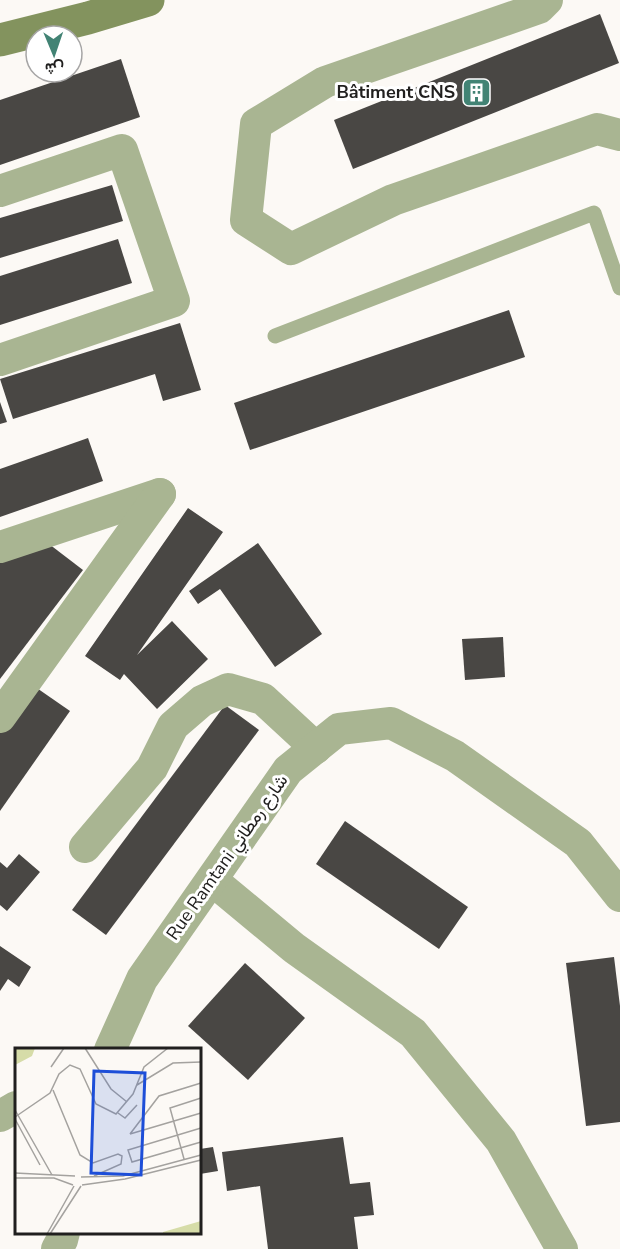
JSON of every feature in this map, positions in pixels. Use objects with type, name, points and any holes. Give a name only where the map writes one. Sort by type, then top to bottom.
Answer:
[{"type":"main road","points":[[0,40],[148,0]]},
{"type":"street","points":[[547,0],[539,8],[325,82],[256,124],[246,220],[291,249],[393,200],[585,133],[597,129],[620,135]]},
{"type":"street","points":[[0,190],[122,150],[174,301],[0,360]]},
{"type":"street","points":[[0,547],[160,494],[0,717]]},
{"type":"street","points":[[85,847],[152,768],[172,726],[202,701],[228,689],[263,699],[316,748]]},
{"type":"street","name":"Rue Ramtani شارع رمطاني","points":[[111,1048],[142,979],[288,770],[339,729],[391,723],[455,756],[578,843],[620,896]]},
{"type":"street","points":[[212,880],[294,948],[414,1033],[501,1141],[562,1249]]},
{"type":"street","points":[[0,1116],[15,1108]]},
{"type":"street","points":[[57,1249],[64,1234]]},
{"type":"lane","points":[[275,336],[594,213],[620,288]]},
{"type":"building","name":"Bâtiment CNS","points":[[600,14],[619,63],[353,169],[334,120]]},
{"type":"building","points":[[121,59],[140,117],[0,165],[0,100],[47,84],[84,84],[84,72]]},
{"type":"building","points":[[112,185],[123,221],[0,258],[0,218]]},
{"type":"building","points":[[118,239],[132,283],[0,325],[0,276]]},
{"type":"building","points":[[509,310],[525,357],[250,450],[234,403]]},
{"type":"building","points":[[180,323],[201,390],[163,401],[155,374],[13,419],[0,379]]},
{"type":"building","points":[[0,402],[7,422],[0,424]]},
{"type":"building","points":[[88,438],[103,481],[0,517],[0,469]]},
{"type":"building","points":[[188,508],[223,532],[137,655],[172,621],[208,659],[157,709],[124,674],[120,680],[85,656]]},
{"type":"building","points":[[258,543],[322,634],[275,667],[220,589],[198,604],[189,591]]},
{"type":"building","points":[[49,544],[83,570],[0,679],[0,561]]},
{"type":"building","points":[[503,637],[505,677],[465,680],[462,639]]},
{"type":"building","points":[[31,684],[70,711],[0,811],[0,728]]},
{"type":"building","points":[[225,705],[259,730],[106,935],[72,910]]},
{"type":"building","points":[[345,821],[468,907],[439,949],[316,864]]},
{"type":"building","points":[[19,854],[40,872],[7,911],[0,905],[0,862],[7,868]]},
{"type":"building","points":[[0,946],[31,967],[19,987],[8,979],[0,991]]},
{"type":"building","points":[[614,957],[620,1006],[620,1122],[586,1126],[566,963]]},
{"type":"building","points":[[245,963],[305,1018],[248,1080],[188,1026]]},
{"type":"building","points":[[343,1137],[350,1184],[370,1182],[374,1215],[354,1217],[358,1249],[268,1249],[260,1186],[227,1191],[222,1152]]},
{"type":"building","points":[[213,1147],[218,1171],[201,1174],[201,1149]]},
{"type":"place","name":"Bâtiment CNS","points":[[476,92]]}]
